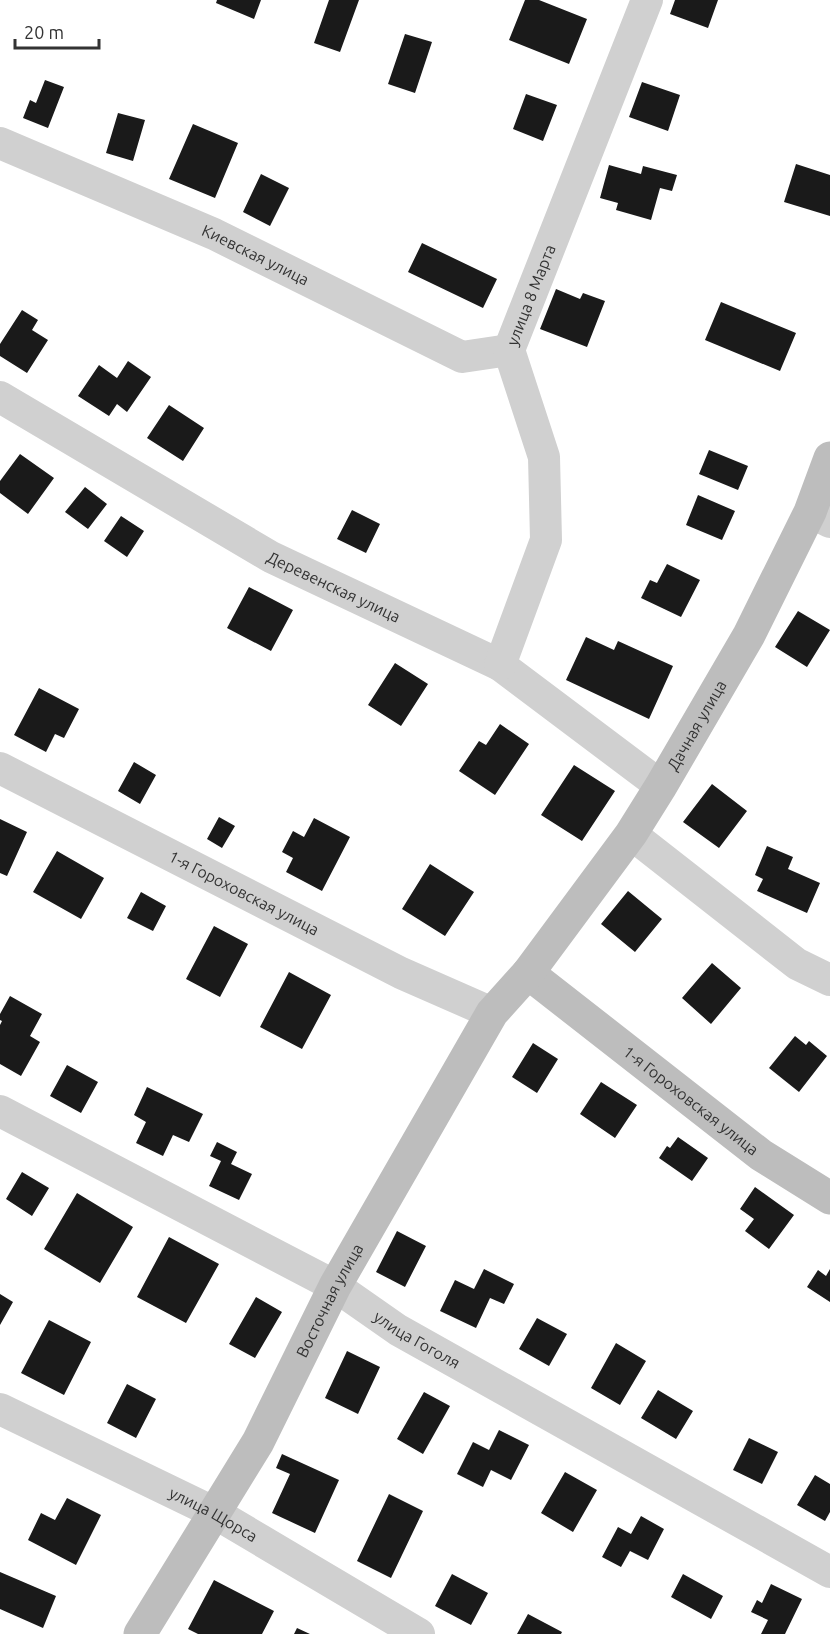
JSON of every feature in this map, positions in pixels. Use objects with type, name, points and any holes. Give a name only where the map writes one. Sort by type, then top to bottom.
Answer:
[{"type":"street","name":"улица 8 Марта","points":[[500,665],[546,540],[544,457],[510,350],[647,0]]},
{"type":"street","name":"Киевская улица","points":[[0,143],[214,234],[462,357],[510,350]]},
{"type":"street","name":"Деревенская улица","points":[[0,397],[271,557],[500,665],[661,786]]},
{"type":"street","name":"Дачная улица","points":[[528,973],[631,834],[820,517],[830,458]]},
{"type":"street","name":"1-я Гороховская улица","points":[[0,768],[401,973],[492,1013]]},
{"type":"street","points":[[631,834],[797,964],[830,980]]},
{"type":"street","name":"1-я Гороховская улица","points":[[528,973],[761,1155],[830,1198]]},
{"type":"street","name":"Восточная улица","points":[[140,1634],[258,1442],[335,1287],[492,1013],[528,973]]},
{"type":"street","name":"улица Гоголя","points":[[0,1111],[335,1287],[399,1330],[830,1572]]},
{"type":"street","name":"улица Щорса","points":[[0,1409],[213,1512],[419,1634]]},
{"type":"building","points":[[217,0],[261,0],[254,19],[216,3]]},
{"type":"building","points":[[329,0],[359,0],[340,52],[314,43]]},
{"type":"building","points":[[525,0],[539,0],[587,19],[569,64],[509,40]]},
{"type":"building","points":[[675,0],[718,0],[708,28],[670,14]]},
{"type":"building","points":[[405,34],[432,42],[415,93],[388,84]]},
{"type":"building","points":[[45,80],[64,87],[48,128],[23,118],[30,100],[36,103]]},
{"type":"building","points":[[642,82],[680,95],[668,131],[629,117]]},
{"type":"building","points":[[526,94],[557,105],[543,141],[513,129]]},
{"type":"building","points":[[118,113],[145,120],[133,161],[106,153]]},
{"type":"building","points":[[193,124],[238,143],[215,198],[169,179]]},
{"type":"building","points":[[796,164],[830,175],[830,216],[784,202]]},
{"type":"building","points":[[609,165],[641,174],[643,166],[677,175],[672,191],[660,188],[651,220],[616,210],[618,203],[600,198]]},
{"type":"building","points":[[261,174],[289,188],[270,226],[243,212]]},
{"type":"building","points":[[422,243],[497,279],[483,308],[408,272]]},
{"type":"building","points":[[556,289],[580,299],[583,293],[605,301],[587,347],[540,329]]},
{"type":"building","points":[[721,302],[796,333],[780,371],[705,340]]},
{"type":"building","points":[[22,310],[38,320],[32,330],[48,340],[27,373],[0,356],[0,344]]},
{"type":"building","points":[[128,361],[151,377],[127,412],[117,404],[109,416],[78,396],[99,365],[117,378]]},
{"type":"building","points":[[169,405],[204,428],[183,461],[147,438]]},
{"type":"building","points":[[709,450],[748,466],[738,490],[699,474]]},
{"type":"building","points":[[20,454],[54,478],[28,514],[0,493],[0,481]]},
{"type":"building","points":[[85,487],[107,504],[88,529],[65,512]]},
{"type":"building","points":[[698,495],[735,511],[722,540],[686,525]]},
{"type":"building","points":[[352,510],[380,524],[366,553],[337,539]]},
{"type":"building","points":[[121,516],[144,531],[127,557],[104,541]]},
{"type":"building","points":[[667,564],[700,580],[681,617],[641,598],[650,580],[657,583]]},
{"type":"building","points":[[249,587],[293,610],[271,651],[227,628]]},
{"type":"building","points":[[798,611],[830,630],[807,667],[775,647]]},
{"type":"building","points":[[586,637],[614,650],[618,641],[673,666],[649,719],[566,680]]},
{"type":"building","points":[[395,663],[428,684],[401,726],[368,705]]},
{"type":"building","points":[[39,688],[79,709],[64,738],[55,734],[46,752],[14,735]]},
{"type":"building","points":[[500,724],[529,744],[495,795],[459,771],[479,741],[486,745]]},
{"type":"building","points":[[134,762],[156,775],[140,804],[118,791]]},
{"type":"building","points":[[574,765],[615,791],[582,841],[541,815]]},
{"type":"building","points":[[712,784],[747,811],[719,848],[683,822]]},
{"type":"building","points":[[219,817],[235,826],[222,848],[207,839]]},
{"type":"building","points":[[314,818],[350,837],[322,891],[286,872],[293,858],[282,852],[293,831],[304,837]]},
{"type":"building","points":[[0,819],[27,832],[7,876],[0,873]]},
{"type":"building","points":[[767,846],[793,857],[788,869],[820,883],[807,913],[757,891],[763,879],[755,875]]},
{"type":"building","points":[[57,851],[104,878],[81,919],[33,892]]},
{"type":"building","points":[[430,864],[474,892],[445,936],[402,909]]},
{"type":"building","points":[[628,891],[662,919],[635,952],[601,924]]},
{"type":"building","points":[[141,892],[166,906],[153,931],[127,918]]},
{"type":"building","points":[[214,926],[248,944],[220,997],[186,979]]},
{"type":"building","points":[[712,963],[741,988],[711,1024],[682,998]]},
{"type":"building","points":[[289,972],[331,995],[302,1049],[260,1027]]},
{"type":"building","points":[[10,996],[42,1014],[30,1036],[40,1042],[21,1076],[0,1064],[0,1025],[2,1021],[0,1014]]},
{"type":"building","points":[[795,1036],[806,1045],[809,1041],[827,1056],[799,1092],[769,1068]]},
{"type":"building","points":[[533,1043],[558,1059],[537,1093],[512,1077]]},
{"type":"building","points":[[67,1065],[98,1082],[81,1113],[50,1096]]},
{"type":"building","points":[[601,1082],[637,1105],[615,1138],[580,1114]]},
{"type":"building","points":[[147,1087],[203,1114],[189,1142],[173,1135],[163,1156],[136,1143],[146,1122],[134,1115]]},
{"type":"building","points":[[678,1137],[708,1158],[692,1181],[659,1158],[667,1146],[670,1148]]},
{"type":"building","points":[[217,1142],[237,1152],[231,1164],[252,1174],[239,1200],[209,1186],[221,1161],[210,1156]]},
{"type":"building","points":[[22,1172],[49,1188],[32,1216],[6,1199]]},
{"type":"building","points":[[755,1187],[794,1215],[769,1249],[745,1231],[754,1219],[740,1209]]},
{"type":"building","points":[[77,1193],[133,1227],[100,1283],[44,1249]]},
{"type":"building","points":[[397,1231],[426,1246],[405,1287],[376,1272]]},
{"type":"building","points":[[169,1237],[219,1264],[186,1323],[137,1297]]},
{"type":"building","points":[[484,1269],[514,1284],[504,1304],[490,1298],[476,1328],[440,1311],[455,1280],[474,1289]]},
{"type":"building","points":[[830,1269],[830,1302],[807,1287],[818,1270],[826,1276]]},
{"type":"building","points":[[0,1294],[13,1302],[0,1325]]},
{"type":"building","points":[[256,1297],[282,1312],[255,1358],[229,1344]]},
{"type":"building","points":[[537,1318],[567,1334],[549,1366],[519,1349]]},
{"type":"building","points":[[49,1320],[91,1342],[64,1395],[21,1373]]},
{"type":"building","points":[[616,1343],[646,1361],[620,1405],[591,1388]]},
{"type":"building","points":[[347,1351],[380,1367],[358,1414],[325,1398]]},
{"type":"building","points":[[127,1384],[156,1399],[136,1438],[107,1423]]},
{"type":"building","points":[[658,1390],[693,1411],[676,1439],[641,1418]]},
{"type":"building","points":[[424,1392],[450,1406],[423,1454],[397,1439]]},
{"type":"building","points":[[499,1430],[529,1445],[511,1480],[491,1470],[483,1487],[457,1474],[473,1442],[489,1450]]},
{"type":"building","points":[[749,1438],[778,1452],[762,1484],[733,1470]]},
{"type":"building","points":[[282,1454],[339,1480],[315,1533],[272,1513],[290,1474],[276,1468]]},
{"type":"building","points":[[565,1472],[597,1490],[573,1532],[541,1513]]},
{"type":"building","points":[[815,1475],[830,1484],[830,1512],[825,1521],[797,1505]]},
{"type":"building","points":[[389,1494],[423,1511],[391,1578],[357,1561]]},
{"type":"building","points":[[67,1498],[101,1515],[76,1565],[28,1540],[41,1513],[55,1520]]},
{"type":"building","points":[[641,1516],[664,1529],[648,1560],[630,1551],[621,1567],[602,1557],[618,1527],[631,1534]]},
{"type":"building","points":[[0,1572],[56,1596],[43,1628],[0,1609]]},
{"type":"building","points":[[452,1574],[488,1593],[471,1625],[435,1606]]},
{"type":"building","points":[[683,1574],[723,1596],[711,1619],[671,1597]]},
{"type":"building","points":[[214,1580],[274,1611],[262,1634],[198,1634],[188,1629]]},
{"type":"building","points":[[771,1584],[802,1599],[785,1634],[761,1634],[768,1620],[751,1612],[757,1600],[762,1603]]},
{"type":"building","points":[[528,1614],[562,1632],[561,1634],[517,1634]]},
{"type":"building","points":[[297,1628],[310,1634],[294,1634]]}]
